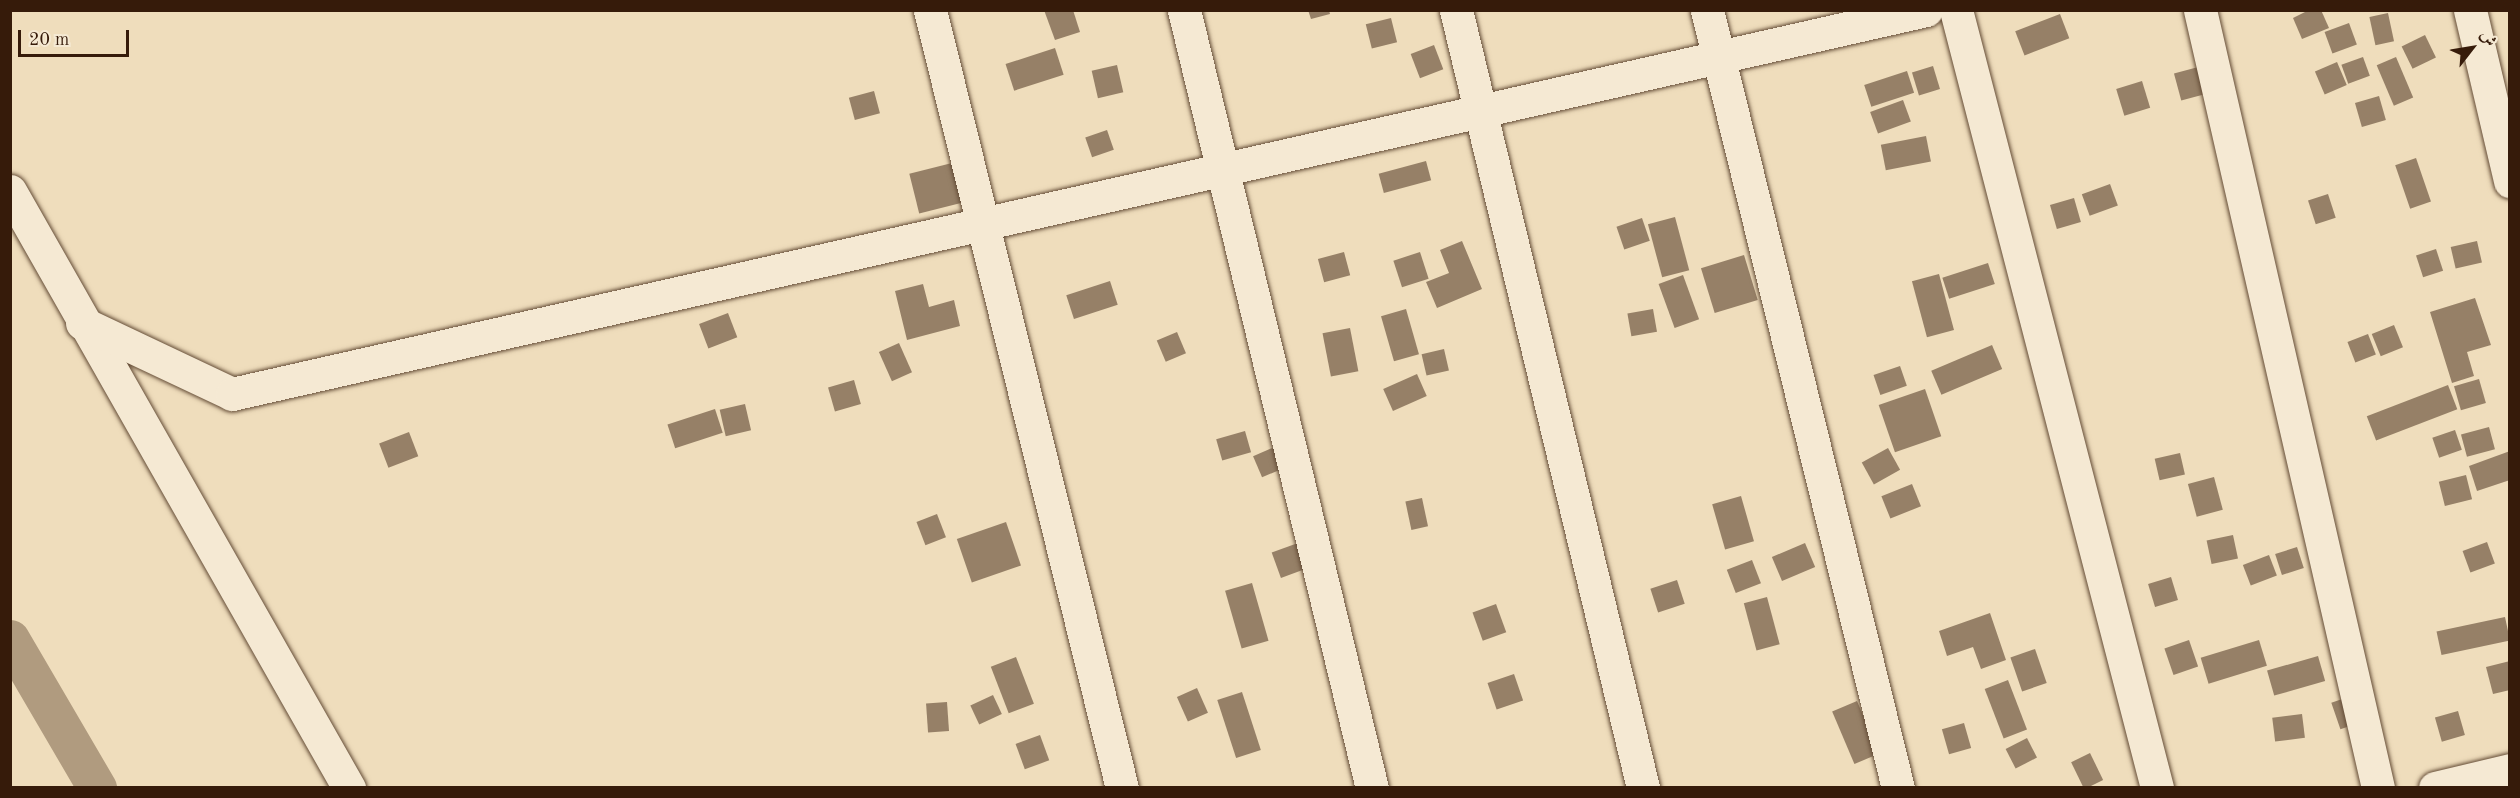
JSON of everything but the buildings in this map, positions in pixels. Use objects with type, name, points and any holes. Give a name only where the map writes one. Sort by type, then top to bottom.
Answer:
[{"type":"street","points":[[930,10],[1122,788]]},
{"type":"street","points":[[1184,10],[1372,788]]},
{"type":"street","points":[[1456,10],[1643,788]]},
{"type":"street","points":[[1707,10],[1898,788]]},
{"type":"street","points":[[82,323],[232,394],[1481,114],[1926,10]]},
{"type":"street","points":[[1956,10],[2157,788]]},
{"type":"street","points":[[2200,10],[2378,788]]},
{"type":"street","points":[[2470,10],[2510,181]]},
{"type":"street","points":[[10,191],[82,323],[349,788]]},
{"type":"street","points":[[2435,788],[2510,770]]},
{"type":"waterway","points":[[10,639],[97,788]]}]
